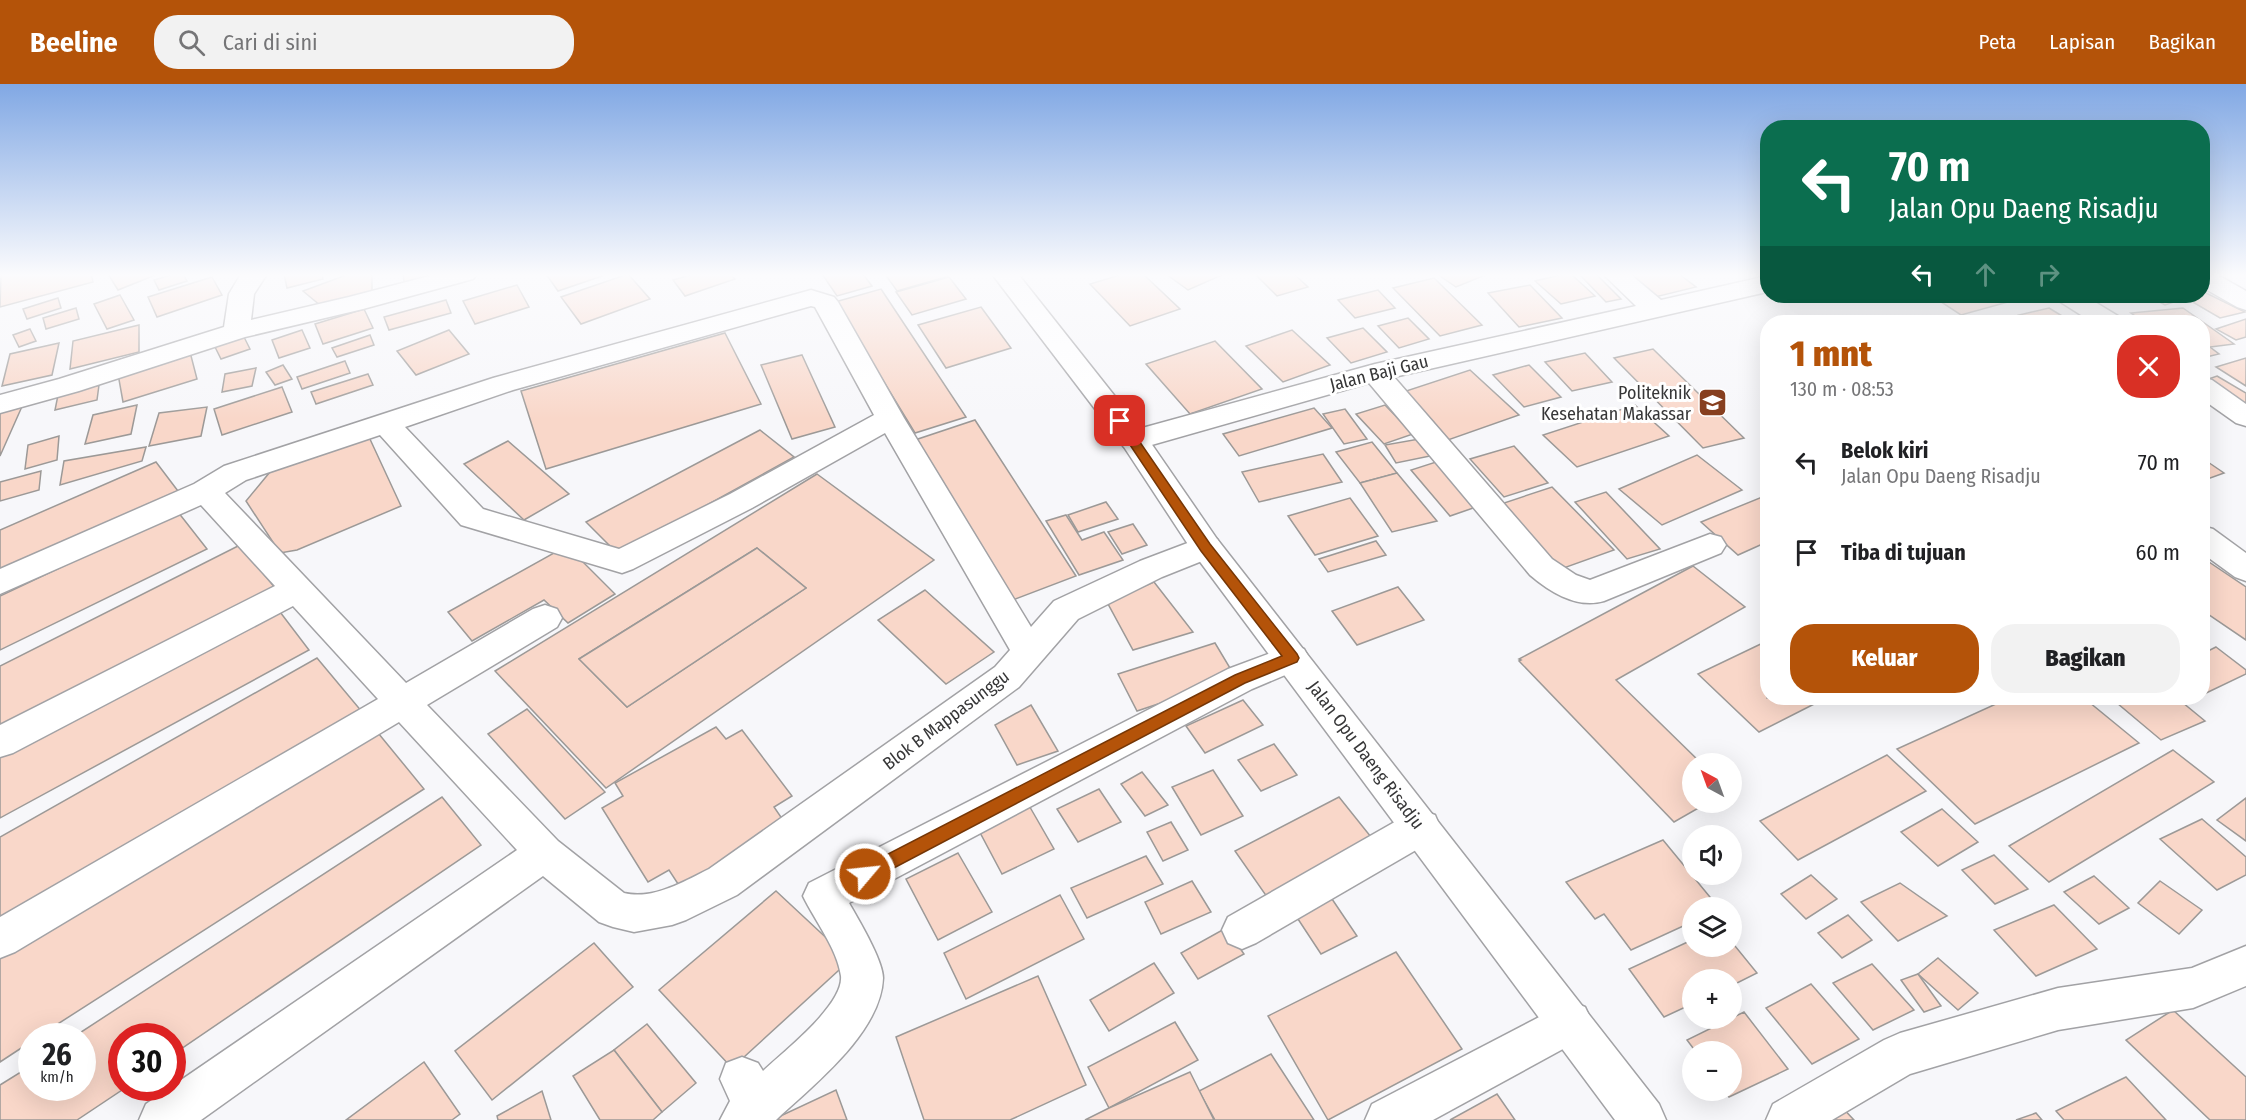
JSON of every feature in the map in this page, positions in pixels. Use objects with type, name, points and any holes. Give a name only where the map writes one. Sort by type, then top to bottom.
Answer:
[{"type":"street","points":[[237,331],[238,322]]},
{"type":"street","points":[[0,404],[69,385],[237,331],[274,322]]},
{"type":"street","points":[[0,582],[205,491],[235,473],[503,384],[724,322]]},
{"type":"street","points":[[836,322],[890,418],[1029,653]]},
{"type":"street","name":"Jalan Opu Daeng Risadju","points":[[1043,322],[1134,440],[1206,547],[1643,1120]]},
{"type":"street","name":"Jalan Baji Gau","points":[[1134,440],[1375,373],[1592,322]]},
{"type":"street","points":[[1375,373],[1541,567],[1561,584],[1576,590],[1592,592],[1710,545]]},
{"type":"street","points":[[2210,392],[2246,417]]},
{"type":"street","points":[[385,423],[472,517],[622,561],[741,501],[890,418]]},
{"type":"street","name":"Blok B Mappasunggu","points":[[205,491],[544,853],[614,909],[634,914],[672,907],[723,882],[778,844],[1007,677],[1066,610],[1151,569],[1206,547]]},
{"type":"street","points":[[2210,543],[2246,569]]},
{"type":"street","points":[[0,742],[297,589]]},
{"type":"street","points":[[0,939],[545,618]]},
{"type":"street","points":[[748,1101],[824,1044],[855,1006],[862,976],[851,945],[823,897],[1240,679],[1292,658]]},
{"type":"street","points":[[1242,930],[1421,827]]},
{"type":"street","points":[[162,1120],[544,853]]},
{"type":"street","points":[[1789,1120],[1900,1055],[2058,1009],[2193,988],[2246,966]]},
{"type":"street","points":[[1388,1120],[1570,1022]]},
{"type":"building","points":[[44,322],[68,322],[46,329]]},
{"type":"building","points":[[104,322],[127,322],[107,329]]},
{"type":"building","points":[[370,322],[373,328],[323,344],[315,324]]},
{"type":"building","points":[[386,322],[417,322],[389,330]]},
{"type":"building","points":[[847,322],[903,322],[966,417],[915,433]]},
{"type":"building","points":[[927,322],[992,322],[1011,348],[946,368],[918,325]]},
{"type":"building","points":[[1127,322],[1141,322],[1130,326]]},
{"type":"building","points":[[1392,322],[1412,322],[1429,339],[1399,348],[1378,326]]},
{"type":"building","points":[[1427,322],[1479,322],[1482,325],[1440,336]]},
{"type":"building","points":[[1515,322],[1541,322],[1519,327]]},
{"type":"building","points":[[2236,322],[2246,322],[2246,337],[2236,340],[2216,329]]},
{"type":"building","points":[[139,325],[139,352],[70,369],[73,341]]},
{"type":"building","points":[[2210,327],[2234,344],[2210,347]]},
{"type":"building","points":[[1363,328],[1387,352],[1351,363],[1327,338]]},
{"type":"building","points":[[30,329],[36,341],[19,347],[13,335]]},
{"type":"building","points":[[302,330],[310,348],[279,358],[272,340]]},
{"type":"building","points":[[449,330],[469,354],[416,375],[397,351]]},
{"type":"building","points":[[1292,330],[1330,365],[1283,382],[1246,346]]},
{"type":"building","points":[[725,333],[761,404],[546,469],[521,391]]},
{"type":"building","points":[[243,335],[250,349],[221,359],[214,345]]},
{"type":"building","points":[[370,335],[374,345],[337,357],[332,348]]},
{"type":"building","points":[[1215,341],[1262,389],[1190,414],[1146,364]]},
{"type":"building","points":[[59,343],[52,375],[2,386],[10,354]]},
{"type":"building","points":[[2210,347],[2219,354],[2210,356]]},
{"type":"building","points":[[1653,349],[1744,438],[1703,448],[1614,358]]},
{"type":"building","points":[[190,352],[197,379],[123,402],[118,374]]},
{"type":"building","points":[[1585,353],[1612,382],[1572,391],[1545,362]]},
{"type":"building","points":[[802,355],[835,427],[792,439],[761,365]]},
{"type":"building","points":[[2246,358],[2246,386],[2216,367]]},
{"type":"building","points":[[345,361],[350,373],[302,389],[297,377]]},
{"type":"building","points":[[283,365],[292,379],[275,385],[266,372]]},
{"type":"building","points":[[1529,365],[1561,397],[1524,407],[1493,375]]},
{"type":"building","points":[[256,368],[252,386],[222,392],[225,374]]},
{"type":"building","points":[[1470,370],[1519,415],[1448,440],[1400,393]]},
{"type":"building","points":[[368,374],[373,385],[316,404],[311,392]]},
{"type":"building","points":[[2217,376],[2246,393],[2246,406],[2210,385],[2210,378]]},
{"type":"building","points":[[99,385],[97,400],[55,410],[58,395]]},
{"type":"building","points":[[282,387],[292,412],[222,435],[214,409]]},
{"type":"building","points":[[24,402],[0,456],[0,413]]},
{"type":"building","points":[[137,405],[131,434],[85,444],[93,415]]},
{"type":"building","points":[[1385,405],[1413,434],[1384,444],[1356,414]]},
{"type":"building","points":[[1635,405],[1669,436],[1577,467],[1543,435]]},
{"type":"building","points":[[207,407],[201,436],[149,446],[159,413]]},
{"type":"building","points":[[1314,408],[1332,428],[1239,456],[1223,434]]},
{"type":"building","points":[[1345,409],[1367,439],[1344,444],[1323,414]]},
{"type":"building","points":[[975,420],[1076,576],[1010,601],[909,442]]},
{"type":"building","points":[[760,430],[794,457],[618,554],[586,522]]},
{"type":"building","points":[[59,436],[57,460],[25,469],[28,445]]},
{"type":"building","points":[[369,437],[401,506],[297,550],[280,553],[246,501],[270,472]]},
{"type":"building","points":[[1419,439],[1430,456],[1396,463],[1385,445]]},
{"type":"building","points":[[508,441],[569,494],[524,520],[464,464]]},
{"type":"building","points":[[1372,442],[1397,473],[1360,483],[1336,452]]},
{"type":"building","points":[[1514,446],[1548,483],[1504,497],[1470,459]]},
{"type":"building","points":[[146,447],[142,461],[60,485],[64,461]]},
{"type":"building","points":[[1323,454],[1342,482],[1259,502],[1242,472]]},
{"type":"building","points":[[1697,455],[1742,490],[1662,525],[1619,489]]},
{"type":"building","points":[[1439,461],[1479,506],[1450,516],[1411,470]]},
{"type":"building","points":[[156,462],[181,495],[0,577],[0,530]]},
{"type":"building","points":[[2210,463],[2224,473],[2210,478]]},
{"type":"building","points":[[41,471],[39,490],[0,501],[0,482]]},
{"type":"building","points":[[1397,473],[1437,521],[1392,532],[1360,483]]},
{"type":"building","points":[[817,474],[934,560],[606,788],[495,671]],"holes":[[[757,548],[806,588],[627,707],[579,659]]]},
{"type":"building","points":[[1552,487],[1614,550],[1561,569],[1501,504]]},
{"type":"building","points":[[1606,492],[1660,549],[1627,559],[1575,502]]},
{"type":"building","points":[[1350,498],[1378,536],[1315,555],[1288,516]]},
{"type":"building","points":[[1760,498],[1760,545],[1738,555],[1701,522]]},
{"type":"building","points":[[1106,502],[1118,519],[1078,532],[1068,515]]},
{"type":"building","points":[[178,512],[207,549],[0,650],[0,596]]},
{"type":"building","points":[[1066,515],[1082,540],[1104,532],[1123,560],[1079,575],[1046,521]]},
{"type":"building","points":[[1133,524],[1147,545],[1122,554],[1108,532]]},
{"type":"building","points":[[1376,541],[1386,555],[1328,572],[1319,559]]},
{"type":"building","points":[[240,545],[276,589],[0,734],[0,666]]},
{"type":"building","points":[[757,548],[806,588],[627,707],[579,659]]},
{"type":"building","points":[[561,549],[579,558],[615,594],[568,623],[544,600],[472,641],[448,612]]},
{"type":"building","points":[[2210,563],[2246,587],[2246,640],[2210,615]]},
{"type":"building","points":[[1693,566],[1745,607],[1616,680],[1691,753],[1682,753],[1682,813],[1690,813],[1674,822],[1519,659]]},
{"type":"building","points":[[1154,582],[1193,632],[1133,650],[1107,602]]},
{"type":"building","points":[[1398,587],[1424,620],[1357,645],[1332,611]]},
{"type":"building","points":[[925,590],[994,652],[946,684],[878,620]]},
{"type":"building","points":[[277,608],[309,650],[0,818],[0,752]]},
{"type":"building","points":[[1215,643],[1236,678],[1137,711],[1118,674]]},
{"type":"building","points":[[1760,644],[1760,705],[1812,705],[1759,732],[1698,674]]},
{"type":"building","points":[[2216,647],[2246,670],[2246,674],[2210,691],[2210,650]]},
{"type":"building","points":[[317,658],[363,713],[0,929],[0,837]]},
{"type":"building","points":[[1243,700],[1263,725],[1205,753],[1186,726]]},
{"type":"building","points":[[1031,705],[1058,751],[1017,765],[995,725]]},
{"type":"building","points":[[1994,705],[2093,705],[2139,743],[1975,824],[1897,749]]},
{"type":"building","points":[[2119,705],[2186,705],[2205,721],[2161,740]]},
{"type":"building","points":[[527,709],[605,792],[565,819],[488,734]]},
{"type":"building","points":[[716,727],[726,739],[742,730],[792,796],[774,807],[785,823],[680,887],[669,870],[648,882],[602,808],[623,796],[615,783]]},
{"type":"building","points":[[374,728],[424,789],[59,1023],[18,1023],[18,1050],[0,1062],[0,953]]},
{"type":"building","points":[[1274,744],[1297,775],[1261,791],[1238,760]]},
{"type":"building","points":[[2173,750],[2214,782],[2049,882],[2009,846]]},
{"type":"building","points":[[1887,755],[1926,791],[1798,860],[1760,821]]},
{"type":"building","points":[[1213,770],[1243,816],[1201,835],[1172,787]]},
{"type":"building","points":[[1142,772],[1168,805],[1145,816],[1121,784]]},
{"type":"building","points":[[1099,789],[1121,822],[1078,842],[1057,809]]},
{"type":"building","points":[[442,797],[481,845],[186,1045],[186,1023],[108,1023],[108,1099],[77,1120],[0,1120],[0,1085],[18,1074],[18,1101],[96,1101],[95,1023]]},
{"type":"building","points":[[1339,797],[1379,847],[1272,904],[1235,851]]},
{"type":"building","points":[[2246,798],[2246,841],[2217,820]]},
{"type":"building","points":[[1027,802],[1054,849],[1002,874],[976,825]]},
{"type":"building","points":[[1942,809],[1978,842],[1938,866],[1901,832]]},
{"type":"building","points":[[2202,819],[2246,857],[2246,875],[2217,890],[2160,839]]},
{"type":"building","points":[[1171,822],[1188,850],[1163,861],[1147,832]]},
{"type":"building","points":[[1663,840],[1682,863],[1682,885],[1700,885],[1710,897],[1682,897],[1682,927],[1631,950],[1604,914],[1595,919],[1566,882]]},
{"type":"building","points":[[958,853],[992,912],[938,940],[906,879]]},
{"type":"building","points":[[1994,855],[2028,889],[1995,904],[1962,870]]},
{"type":"building","points":[[1146,856],[1163,884],[1087,918],[1071,888]]},
{"type":"building","points":[[1811,875],[1837,899],[1806,919],[1781,894]]},
{"type":"building","points":[[2094,876],[2129,908],[2099,924],[2064,892]]},
{"type":"building","points":[[1192,881],[1211,912],[1161,934],[1145,902]]},
{"type":"building","points":[[2160,881],[2202,910],[2179,934],[2138,903]]},
{"type":"building","points":[[1900,883],[1947,916],[1898,941],[1861,902]]},
{"type":"building","points":[[776,891],[850,960],[732,1068],[659,990]]},
{"type":"building","points":[[1060,895],[1084,939],[966,999],[944,953]]},
{"type":"building","points":[[1332,899],[1357,936],[1321,954],[1296,916]]},
{"type":"building","points":[[2054,905],[2097,949],[2036,976],[1994,930]]},
{"type":"building","points":[[1848,915],[1872,940],[1842,958],[1818,933]]},
{"type":"building","points":[[1226,928],[1244,954],[1198,979],[1181,953]]},
{"type":"building","points":[[594,943],[633,987],[492,1100],[455,1051]]},
{"type":"building","points":[[1682,945],[1682,957],[1742,957],[1742,955],[1757,973],[1742,980],[1742,969],[1682,969],[1682,1009],[1664,1017],[1629,969]]},
{"type":"building","points":[[1396,952],[1462,1049],[1328,1120],[1268,1016]]},
{"type":"building","points":[[1938,958],[1978,993],[1958,1010],[1918,974]]},
{"type":"building","points":[[1154,963],[1174,993],[1109,1031],[1090,1000]]},
{"type":"building","points":[[1872,964],[1914,1010],[1873,1030],[1833,983]]},
{"type":"building","points":[[1918,974],[1941,1006],[1924,1012],[1901,980]]},
{"type":"building","points":[[1038,976],[1086,1085],[1010,1120],[924,1120],[896,1037]]},
{"type":"building","points":[[1811,984],[1859,1039],[1812,1064],[1766,1008]]},
{"type":"building","points":[[2173,1010],[2246,1077],[2246,1120],[2210,1120],[2126,1040]]},
{"type":"building","points":[[1744,1012],[1788,1069],[1742,1091],[1742,1041],[1687,1040],[1709,1029],[1742,1029],[1742,1013]]},
{"type":"building","points":[[1175,1022],[1198,1060],[1109,1108],[1088,1067]]},
{"type":"building","points":[[647,1024],[696,1083],[662,1112],[614,1050]]},
{"type":"building","points":[[614,1050],[662,1112],[653,1120],[600,1120],[573,1076]]},
{"type":"building","points":[[1271,1054],[1314,1120],[1215,1120],[1199,1091]]},
{"type":"building","points":[[424,1062],[460,1114],[452,1120],[346,1120]]},
{"type":"building","points":[[1190,1072],[1214,1120],[1085,1120],[1109,1108]]},
{"type":"building","points":[[2126,1077],[2166,1120],[2064,1120],[2056,1111]]},
{"type":"building","points":[[836,1090],[847,1120],[772,1120]]},
{"type":"building","points":[[542,1091],[551,1120],[498,1120],[497,1116]]},
{"type":"building","points":[[1497,1094],[1515,1120],[1450,1120]]},
{"type":"building","points":[[1837,1102],[1854,1120],[1813,1120]]},
{"type":"building","points":[[2036,1113],[2042,1120],[2016,1120]]},
{"type":"place","name":"Politeknik Kesehatan Makassar","points":[[1712,403]]},
{"type":"route","points":[[865,874],[1240,679],[1292,658],[1206,547],[1120,421]]}]
